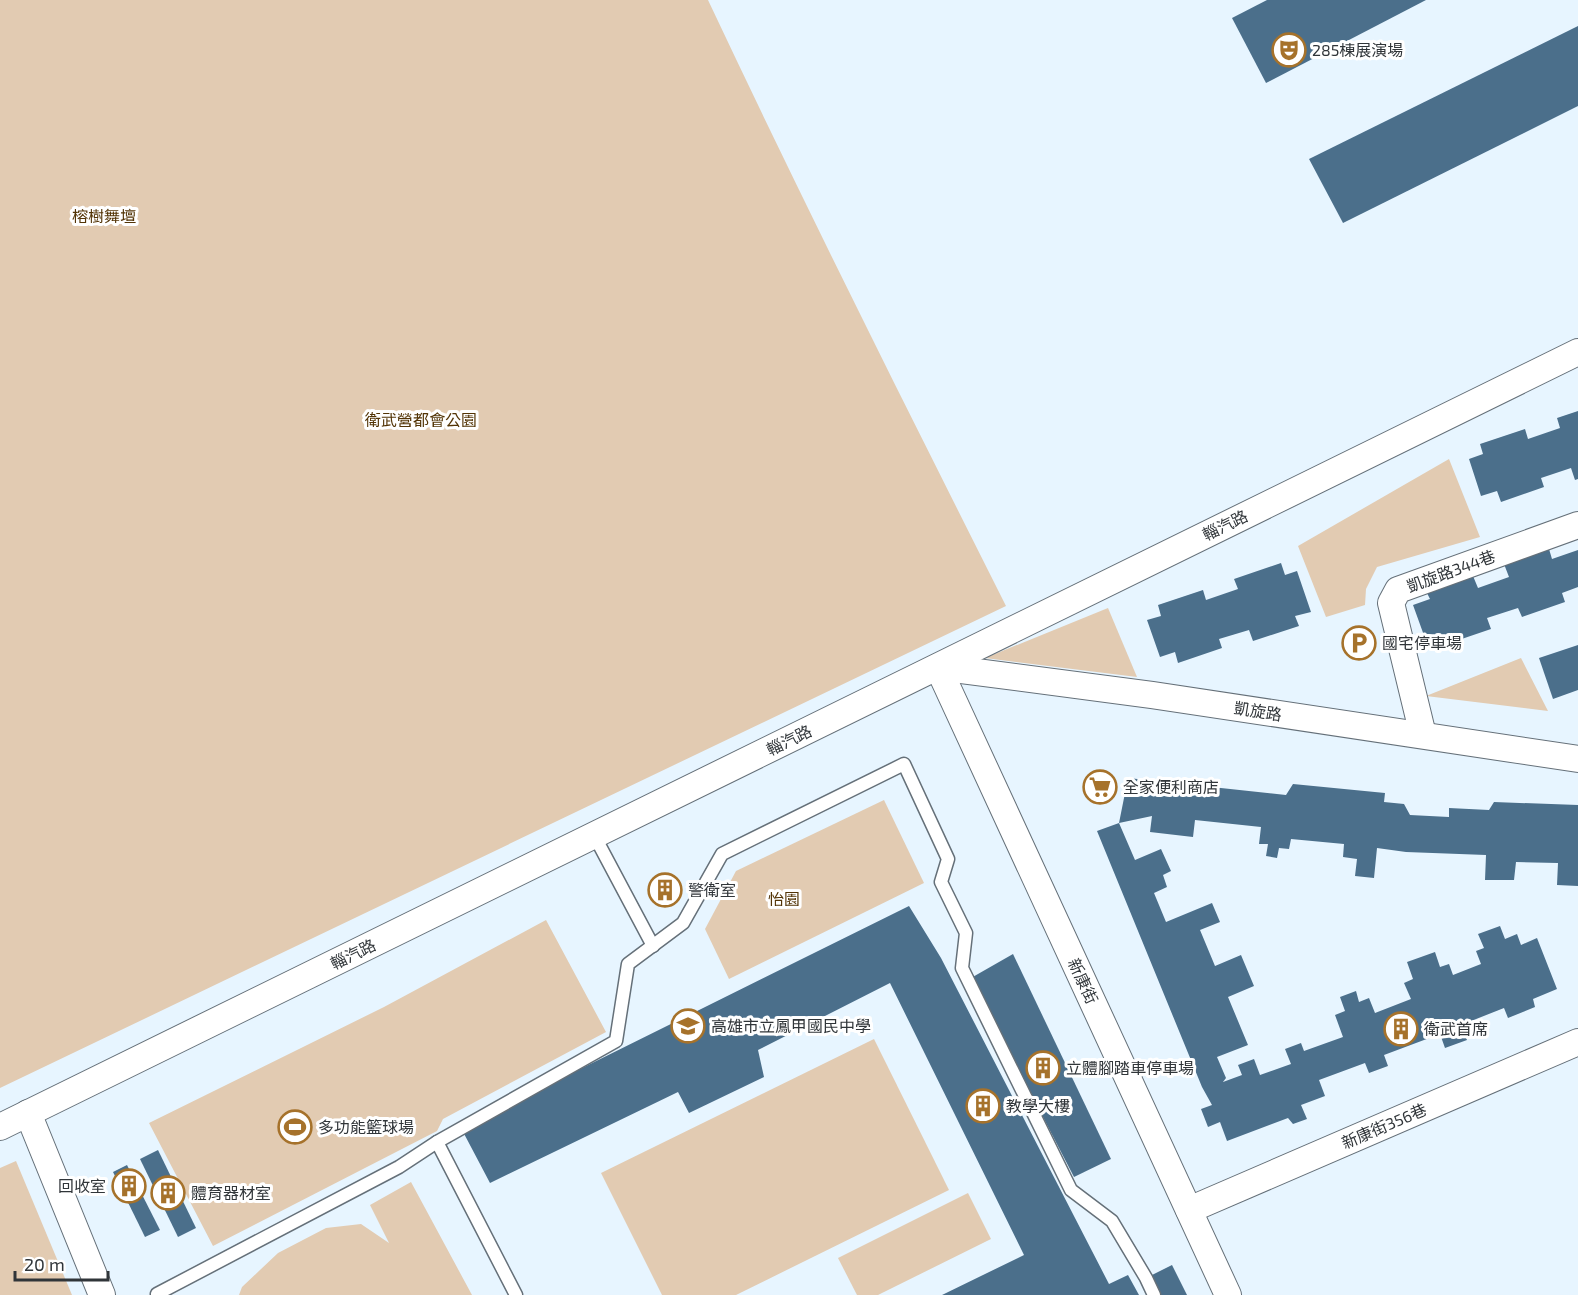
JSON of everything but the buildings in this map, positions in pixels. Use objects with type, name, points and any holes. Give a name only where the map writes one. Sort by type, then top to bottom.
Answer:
[{"type":"street","name":"輜汽路","points":[[0,1127],[1578,352]]},
{"type":"street","name":"凱旋路344巷","points":[[1423,735],[1391,603],[1398,590],[1578,525]]},
{"type":"street","name":"凱旋路","points":[[938,667],[1164,696],[1578,759]]},
{"type":"street","name":"新康街","points":[[938,667],[1228,1295]]},
{"type":"street","name":"新康街356巷","points":[[1189,1210],[1578,1041]]},
{"type":"street","points":[[28,1113],[102,1295]]},
{"type":"lane","points":[[157,1294],[399,1167],[436,1142],[616,1041],[628,964],[683,924],[722,854],[904,764],[948,859],[940,882],[966,933],[962,968],[1071,1190],[1112,1221],[1154,1295]]},
{"type":"lane","points":[[594,835],[652,946]]},
{"type":"lane","points":[[436,1142],[516,1295]]},
{"type":"green space","name":"衛武營都會公園","points":[[0,0],[708,0],[818,228],[1006,606],[0,1088]]},
{"type":"green space","points":[[1449,459],[1480,537],[1377,567],[1366,589],[1365,605],[1326,617],[1298,546]]},
{"type":"green space","points":[[1108,608],[1137,677],[985,658]]},
{"type":"green space","points":[[1521,658],[1548,711],[1426,696]]},
{"type":"green space","name":"怡園","points":[[884,800],[924,883],[729,979],[705,929],[736,871]]},
{"type":"green space","name":"多功能籃球場","points":[[546,920],[606,1032],[443,1119],[437,1131],[213,1246],[149,1123],[384,1007]]},
{"type":"green space","points":[[874,1039],[949,1190],[736,1295],[662,1295],[601,1173]]},
{"type":"green space","points":[[16,1161],[72,1295],[0,1295],[0,1168]]},
{"type":"green space","points":[[411,1182],[472,1295],[239,1295],[242,1287],[278,1253],[326,1228],[361,1224],[389,1243],[370,1205]]},
{"type":"green space","points":[[968,1193],[991,1239],[878,1295],[857,1295],[838,1258]]},
{"type":"place","name":"285棟展演場","points":[[1289,50]]},
{"type":"place","name":"國宅停車場","points":[[1359,643]]},
{"type":"place","name":"全家便利商店","points":[[1100,787]]},
{"type":"place","name":"警衛室","points":[[665,890]]},
{"type":"place","name":"高雄市立鳳甲國民中學","points":[[688,1026]]},
{"type":"place","name":"衛武首席","points":[[1401,1029]]},
{"type":"place","name":"立體腳踏車停車場","points":[[1043,1068]]},
{"type":"place","name":"教學大樓","points":[[983,1106]]},
{"type":"place","name":"多功能籃球場","points":[[295,1127]]},
{"type":"place","name":"回收室","points":[[129,1186]]},
{"type":"place","name":"體育器材室","points":[[168,1193]]},
{"type":"park label","name":"榕樹舞壇","points":[[104,216]]}]
